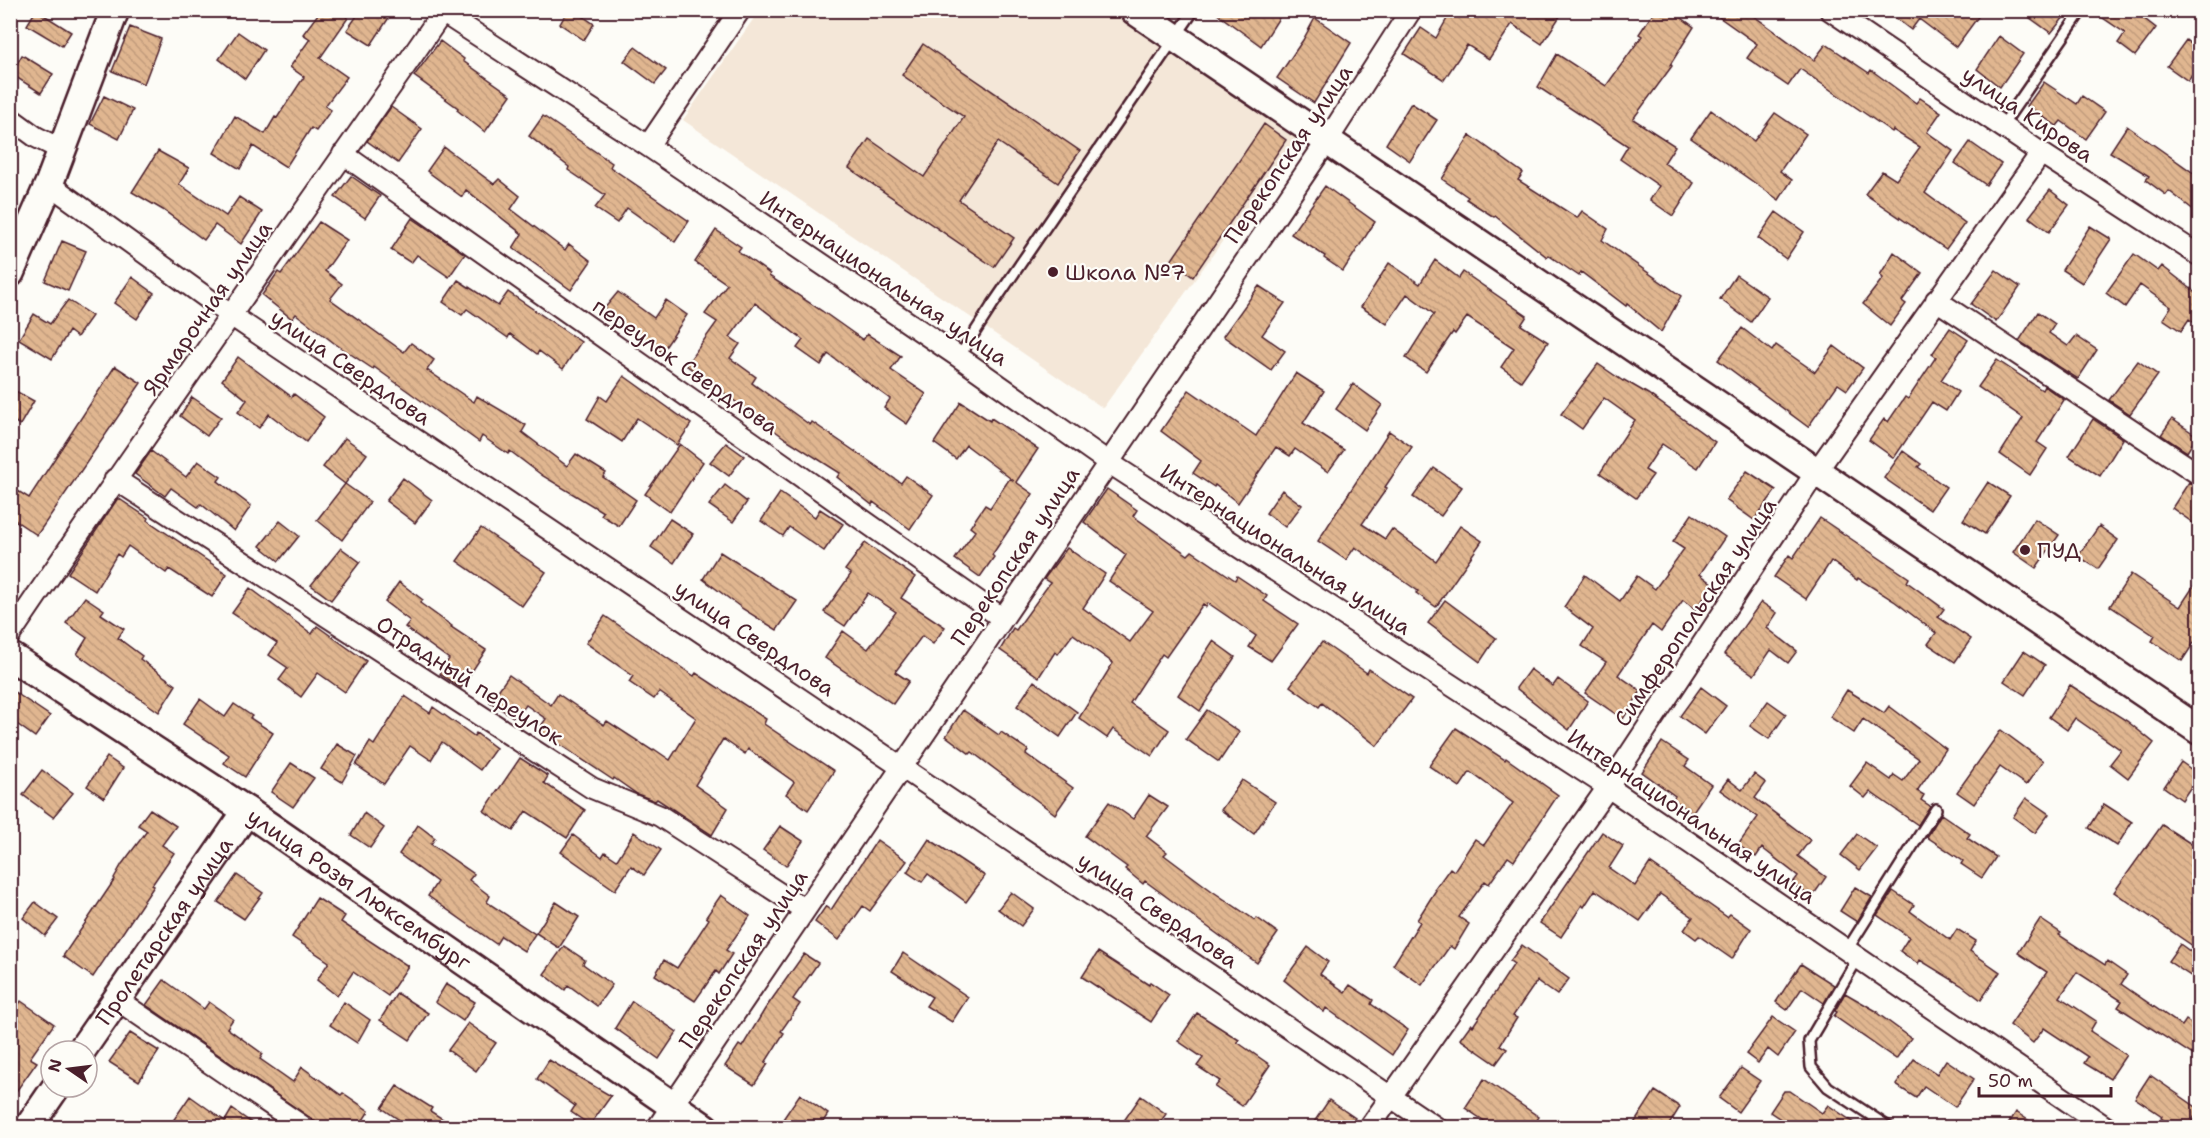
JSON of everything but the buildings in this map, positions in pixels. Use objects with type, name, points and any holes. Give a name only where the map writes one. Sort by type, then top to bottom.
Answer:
[{"type":"main road","points":[[10,273],[49,184],[115,10]]},
{"type":"main road","points":[[1134,10],[2199,731]]},
{"type":"main road","name":"улица Розы Люксембург","points":[[10,656],[247,811],[705,1128]]},
{"type":"main road","name":"Пролетарская улица","points":[[89,1039],[247,811]]},
{"type":"main road","points":[[28,1128],[48,1099]]},
{"type":"street","points":[[648,146],[740,10]]},
{"type":"street","name":"Перекопская улица","points":[[657,1128],[901,765],[1327,141],[1411,10]]},
{"type":"street","name":"улица Кирова","points":[[1830,10],[2041,153],[2199,256]]},
{"type":"street","name":"Интернациональная улица","points":[[442,11],[648,146],[959,357],[1108,462],[1608,787],[2107,1128]]},
{"type":"street","name":"Ярмарочная улица","points":[[10,635],[115,479],[232,316],[442,11]]},
{"type":"street","points":[[10,118],[36,137],[62,150]]},
{"type":"street","name":"Симферопольская улица","points":[[1370,1128],[1390,1096],[1608,787],[1816,472],[2041,153]]},
{"type":"street","name":"переулок Свердлова","points":[[343,154],[1002,618]]},
{"type":"street","name":"улица Свердлова","points":[[49,184],[232,316],[1437,1128]]},
{"type":"street","points":[[1936,300],[2199,475]]},
{"type":"street","name":"Отрадный переулок","points":[[115,479],[592,788],[660,816],[805,909]]},
{"type":"street","points":[[116,999],[305,1128]]},
{"type":"lane","points":[[959,357],[1194,10]]},
{"type":"lane","points":[[2002,126],[2082,10]]},
{"type":"lane","points":[[1890,1128],[1828,1087],[1811,1067],[1809,1041],[1852,954],[1936,809]]},
{"type":"shaded area","name":"Школа №7","points":[[1109,10],[1297,137],[1103,408],[683,120],[759,11]]},
{"type":"place","name":"Школа №7","points":[[1053,272]]},
{"type":"place","name":"ПУД","points":[[2025,550]]}]
